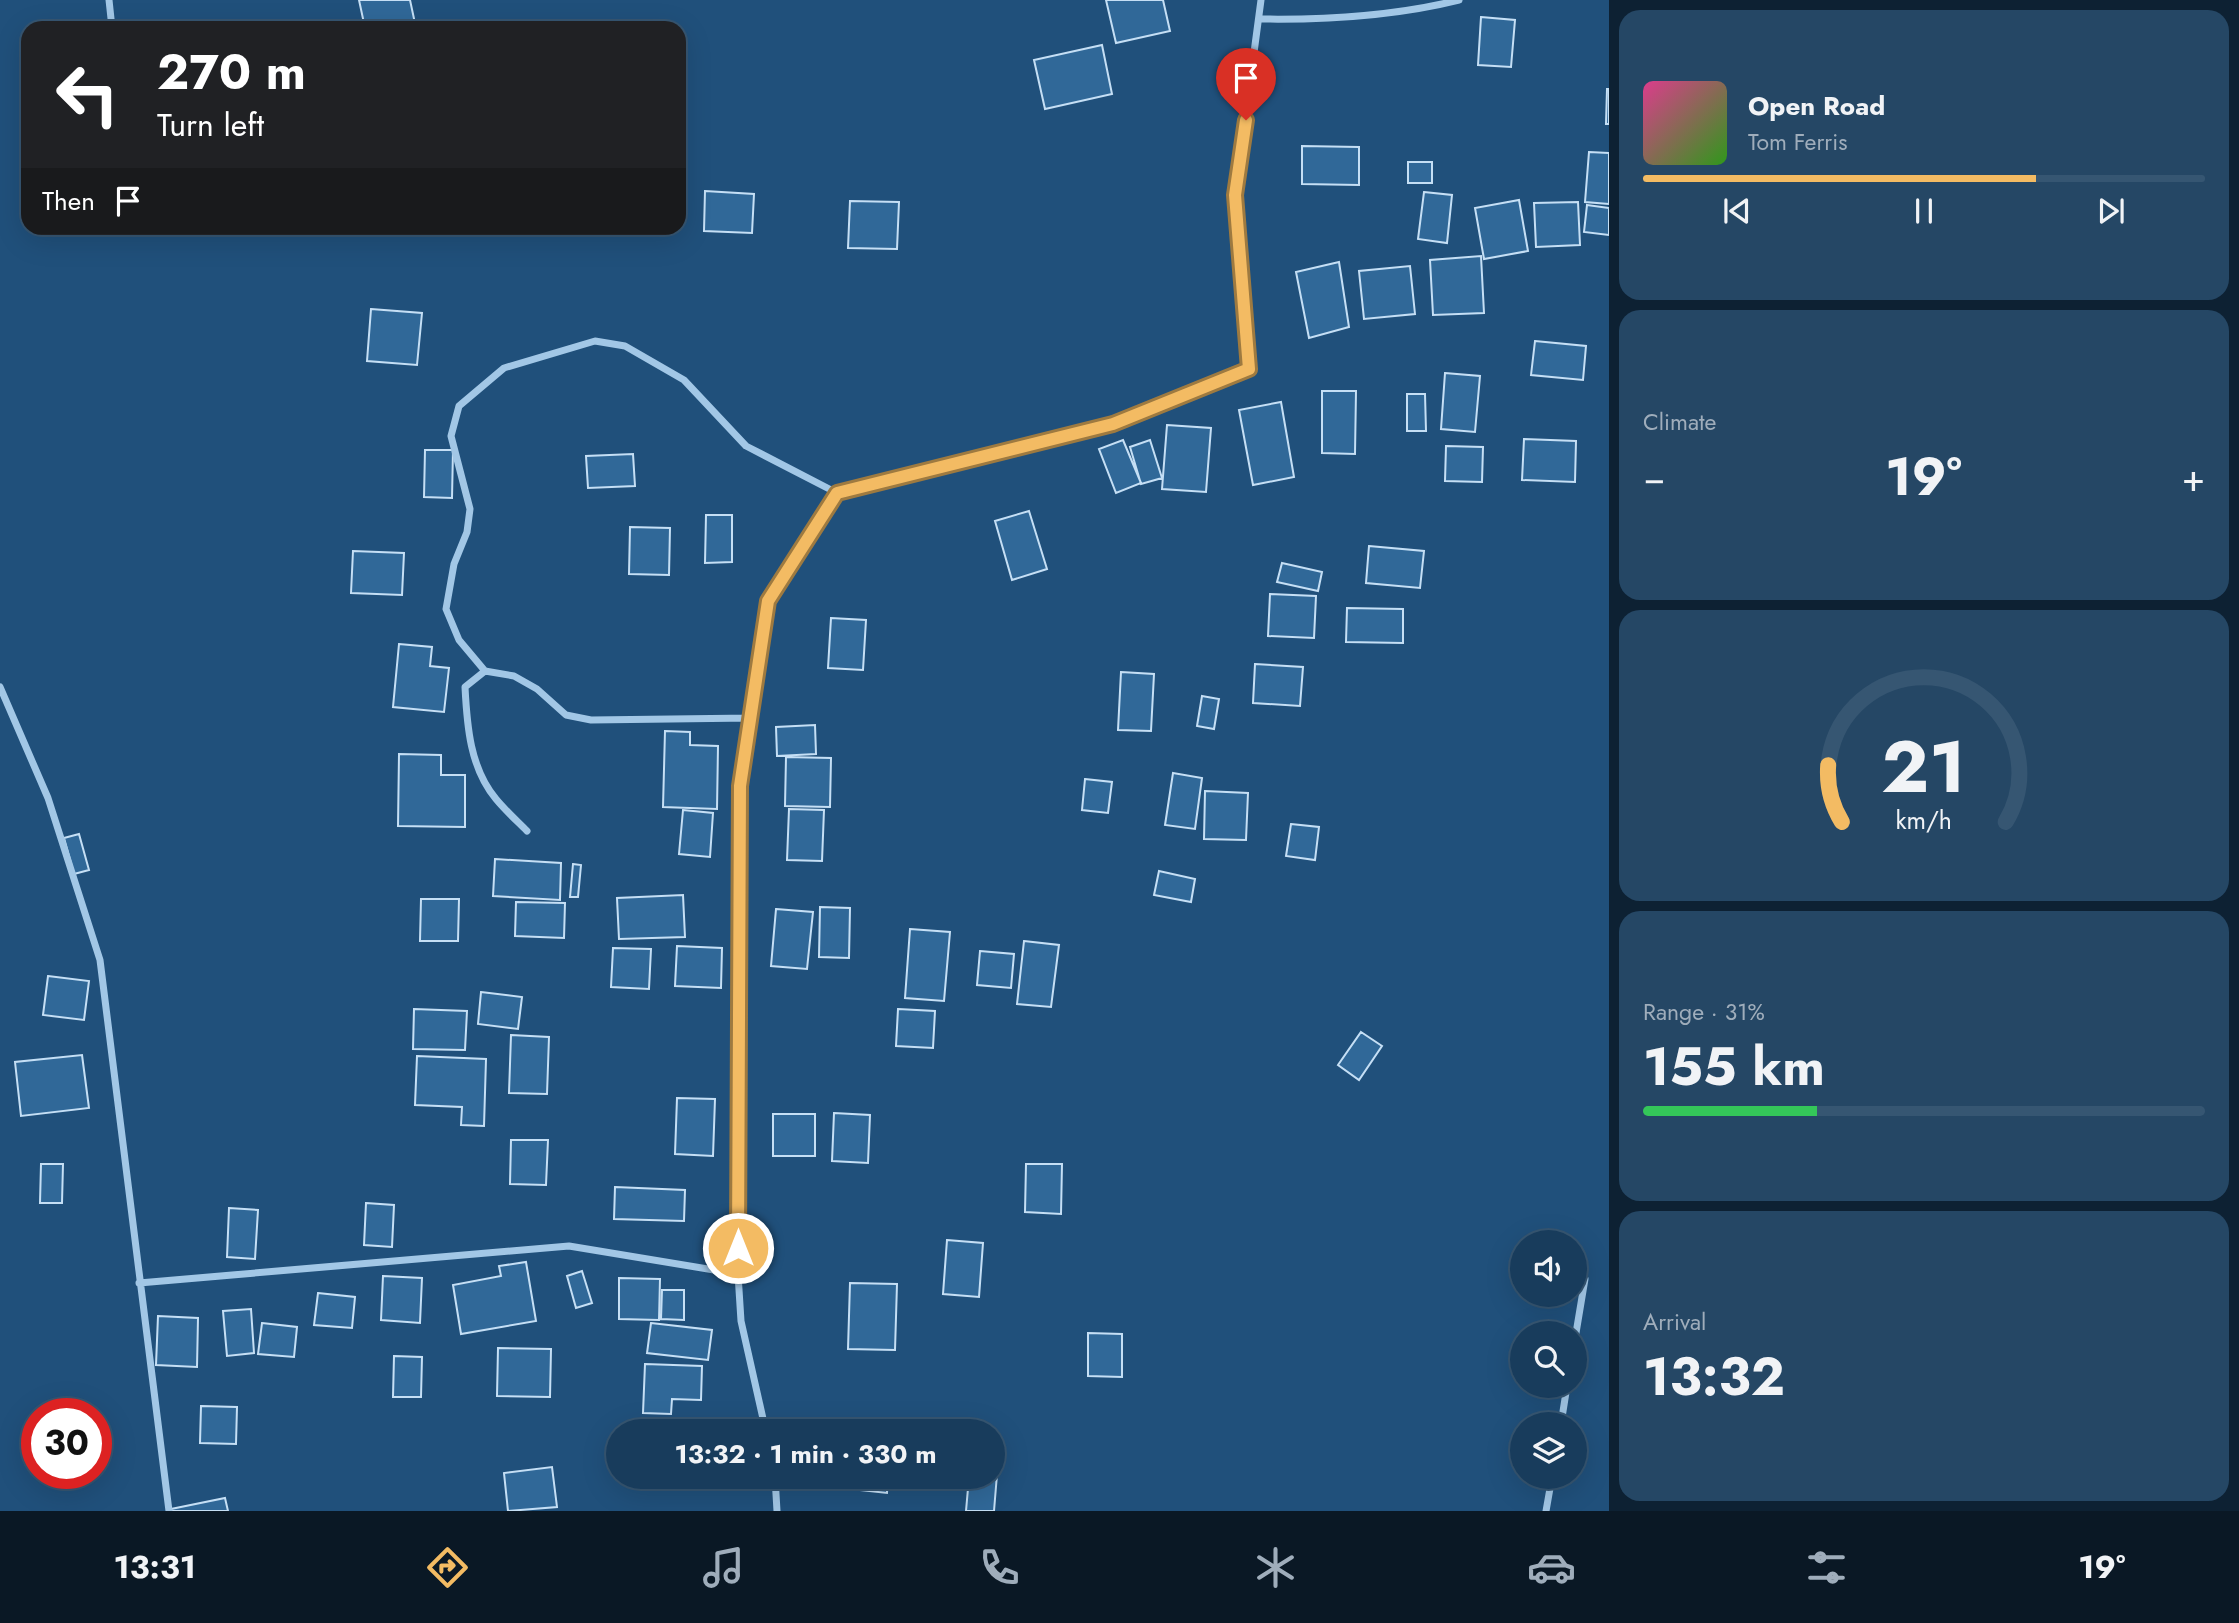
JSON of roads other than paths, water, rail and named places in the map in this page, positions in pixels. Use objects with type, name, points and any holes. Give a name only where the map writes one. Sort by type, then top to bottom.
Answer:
[{"type":"street","points":[[109,0],[111,21]]},
{"type":"street","points":[[751,718],[591,720],[566,715],[537,689],[514,676],[485,671],[459,640],[446,609],[453,564],[467,532],[470,509],[451,436],[458,406],[504,368],[595,341],[625,346],[684,380],[746,446],[837,493],[1113,424],[1249,369],[1235,195],[1261,0]]},
{"type":"street","points":[[1260,19],[1296,20],[1365,15],[1459,0]]},
{"type":"street","points":[[763,1419],[741,1321],[738,1274],[740,786],[768,601],[837,493]]},
{"type":"street","points":[[485,671],[465,687],[467,726],[476,762],[494,796],[527,831]]},
{"type":"street","points":[[0,687],[48,798],[100,960],[169,1511]]},
{"type":"street","points":[[139,1283],[569,1246],[738,1274]]},
{"type":"street","points":[[776,1489],[777,1511]]},
{"type":"street","points":[[1546,1511],[1550,1489]]}]
